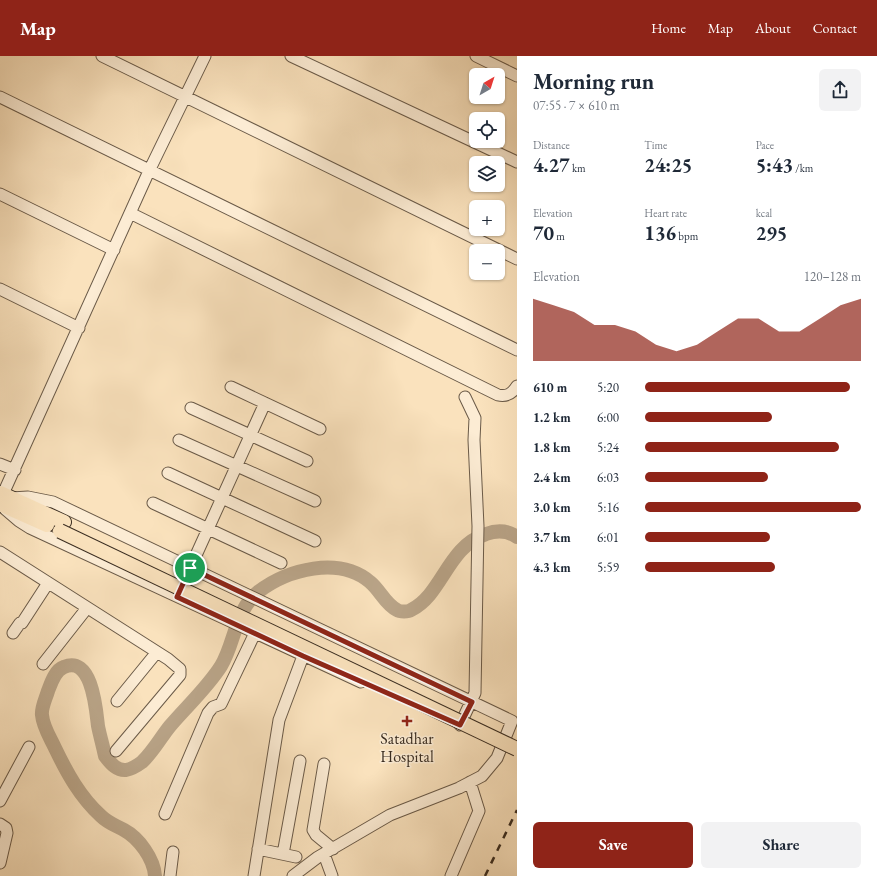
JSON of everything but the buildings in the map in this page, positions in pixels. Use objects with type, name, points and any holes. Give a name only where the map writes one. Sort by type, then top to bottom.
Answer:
[{"type":"main road","points":[[3,498],[517,741]]},
{"type":"main road","points":[[62,526],[517,749]]},
{"type":"street","points":[[102,56],[517,258]]},
{"type":"street","points":[[3,498],[149,171],[186,98],[205,56]]},
{"type":"street","points":[[291,56],[517,162]]},
{"type":"street","points":[[476,56],[517,76]]},
{"type":"street","points":[[0,97],[517,350]]},
{"type":"street","points":[[0,194],[114,250]]},
{"type":"street","points":[[130,213],[498,395],[505,397],[517,386]]},
{"type":"street","points":[[0,290],[79,328]]},
{"type":"street","points":[[231,387],[320,429]]},
{"type":"street","points":[[460,725],[475,693],[478,526],[474,440],[475,418],[465,397]]},
{"type":"street","points":[[177,597],[265,403]]},
{"type":"street","points":[[191,408],[307,461]]},
{"type":"street","points":[[180,440],[315,501]]},
{"type":"street","points":[[0,464],[15,470]]},
{"type":"street","points":[[168,473],[315,540]]},
{"type":"street","points":[[3,498],[28,497],[53,502],[512,721],[497,758],[482,776],[458,788],[390,815],[329,851],[293,876]]},
{"type":"street","points":[[3,498],[19,521],[30,528],[224,620],[502,745]]},
{"type":"street","points":[[153,503],[281,563]]},
{"type":"street","points":[[0,552],[157,652],[180,670],[180,675],[116,751]]},
{"type":"street","points":[[13,633],[20,623],[22,623],[48,583]]},
{"type":"street","points":[[43,664],[87,608]]},
{"type":"street","points":[[165,814],[208,713],[213,707],[221,704],[254,633]]},
{"type":"street","points":[[117,701],[157,652]]},
{"type":"street","points":[[254,876],[279,720],[303,656]]},
{"type":"street","points":[[0,801],[29,747]]},
{"type":"street","points":[[283,854],[300,761]]},
{"type":"street","points":[[324,764],[313,830],[329,851],[332,876]]},
{"type":"street","points":[[451,876],[479,811],[470,782]]},
{"type":"street","points":[[0,824],[6,828],[7,833],[0,864]]},
{"type":"street","points":[[258,849],[296,857]]},
{"type":"street","points":[[170,876],[173,852]]},
{"type":"waterway","points":[[155,876],[149,856],[135,838],[104,818],[93,809],[80,793],[64,766],[47,732],[44,724],[42,709],[50,684],[58,671],[64,667],[73,665],[81,669],[87,676],[94,697],[98,726],[105,756],[116,768],[126,770],[139,764],[146,758],[170,726],[215,674],[226,657],[244,608],[250,599],[270,584],[298,572],[329,568],[344,569],[358,574],[370,582],[386,601],[397,610],[404,612],[411,610],[422,603],[431,593],[462,549],[473,540],[486,534],[498,531],[506,532],[517,537]]},
{"type":"railway","points":[[485,876],[517,810]]},
{"type":"place","name":"Satadhar Hospital","points":[[407,721]]},
{"type":"route","points":[[190,568],[472,702],[460,725],[303,656],[177,597],[190,568]]}]
